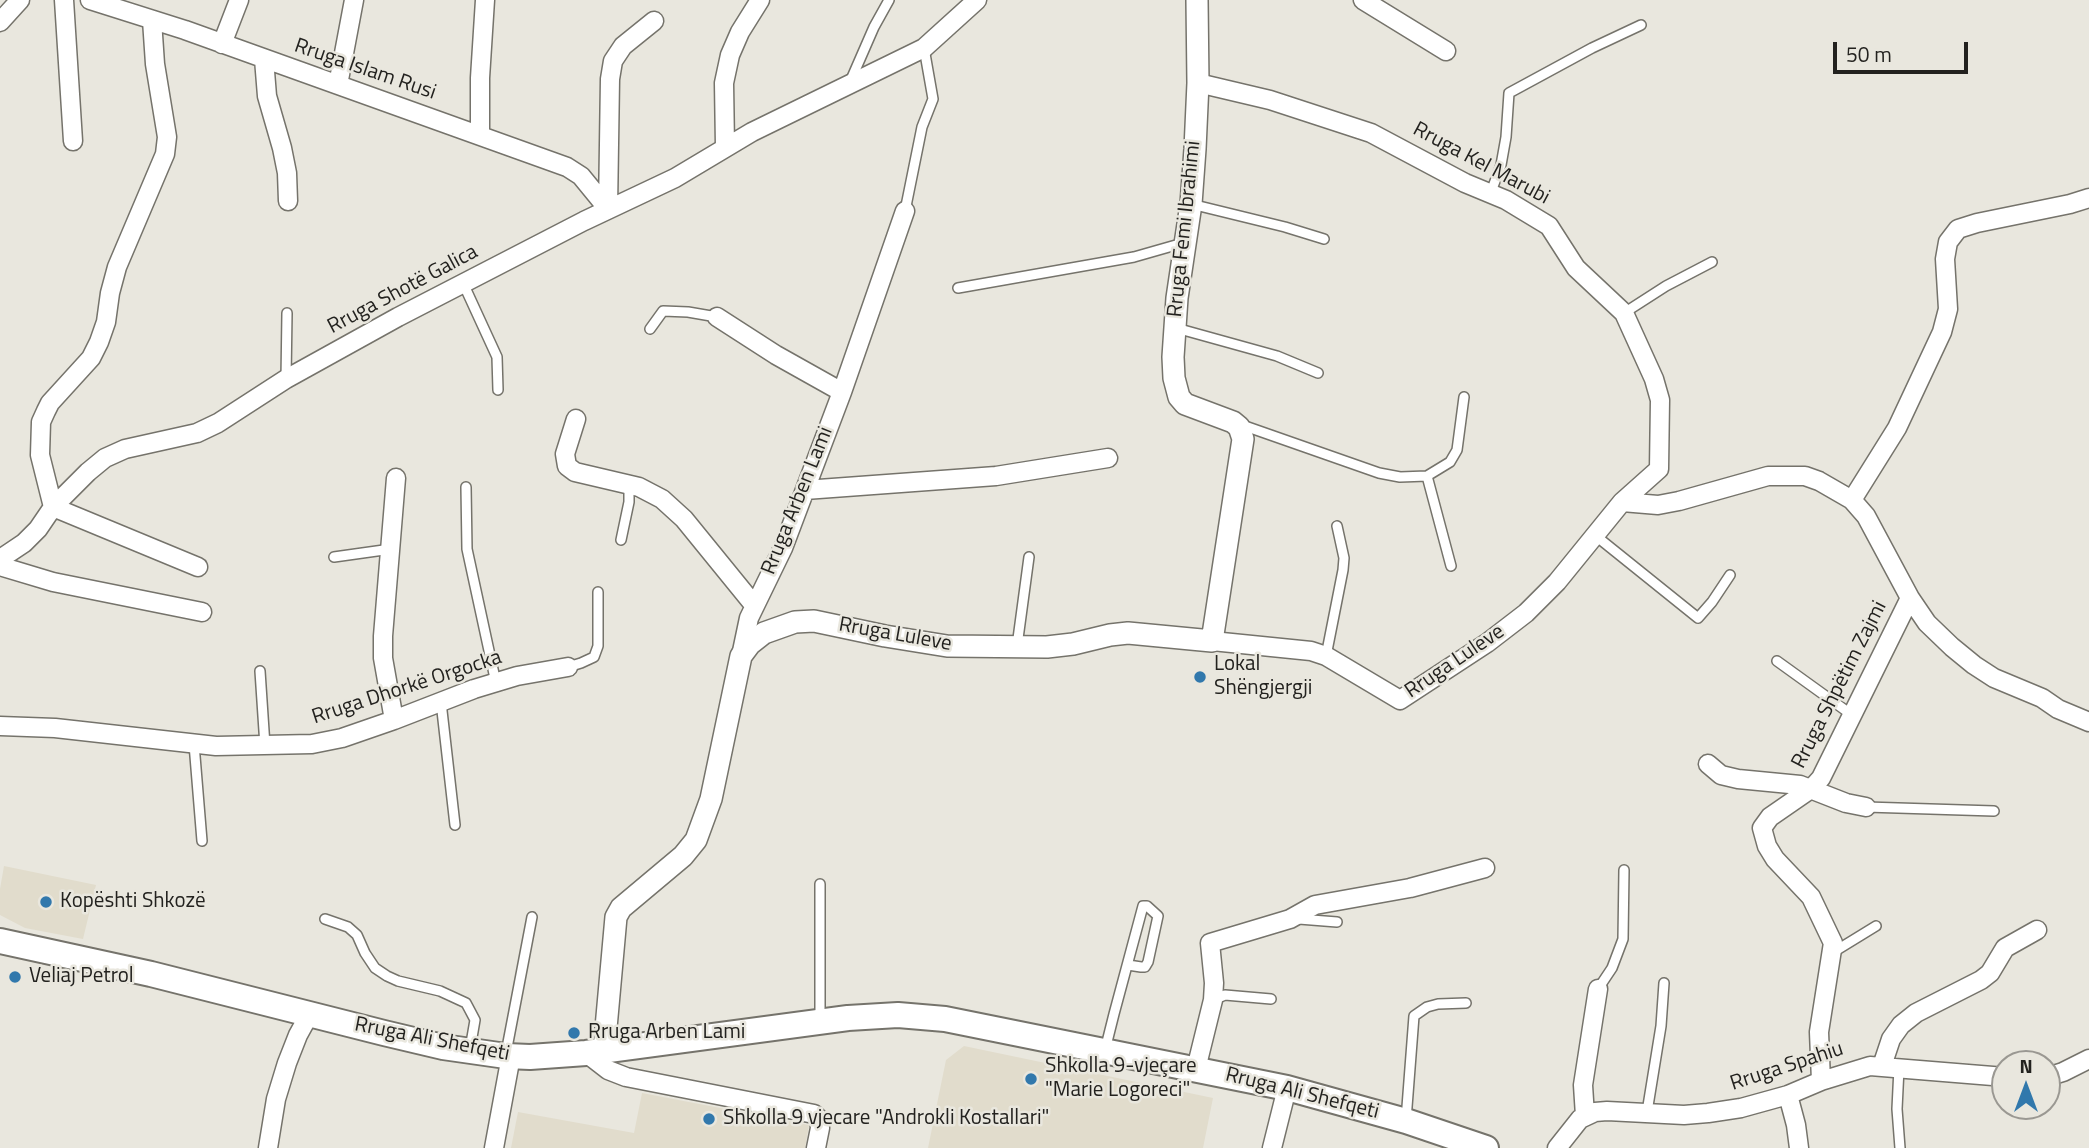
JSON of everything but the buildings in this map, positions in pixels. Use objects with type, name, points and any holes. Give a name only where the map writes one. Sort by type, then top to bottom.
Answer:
[{"type":"main road","name":"Rruga Ali Shefqeti","points":[[0,941],[152,974],[423,1042],[509,1056],[530,1057],[595,1051],[820,1022],[898,1015],[926,1017],[1287,1088],[1406,1121],[1486,1148]]},
{"type":"street","points":[[0,22],[20,0]]},
{"type":"street","points":[[64,0],[73,141]]},
{"type":"street","name":"Rruga Islam Rusi","points":[[90,0],[152,19],[567,167],[581,176],[608,209]]},
{"type":"street","points":[[222,44],[239,0]]},
{"type":"street","points":[[338,85],[354,0]]},
{"type":"street","points":[[481,135],[480,78],[485,0]]},
{"type":"street","points":[[725,147],[724,83],[728,64],[740,32],[760,0]]},
{"type":"street","name":"Rruga Shotë Galica","points":[[0,559],[38,530],[53,507],[105,458],[125,449],[197,433],[218,423],[286,379],[463,283],[608,209],[676,178],[752,132],[924,48],[977,0]]},
{"type":"street","name":"Rruga Femi Ibrahimi","points":[[1197,0],[1198,83],[1195,149],[1191,204],[1174,328],[1174,378],[1179,397],[1185,404],[1233,422]]},
{"type":"street","points":[[1363,0],[1446,51]]},
{"type":"street","points":[[152,19],[155,64],[167,137],[165,153],[117,267],[100,342],[91,358],[50,403],[41,422],[40,455],[53,507],[198,566]]},
{"type":"street","points":[[608,209],[610,79],[613,61],[623,46],[654,21]]},
{"type":"street","points":[[264,59],[267,96],[288,173],[288,201]]},
{"type":"street","name":"Rruga Kel Marubi","points":[[1198,83],[1270,100],[1371,133],[1465,183],[1490,192],[1549,226],[1576,268],[1624,313],[1654,379],[1660,400],[1659,469],[1622,502]]},
{"type":"street","points":[[1852,500],[1897,428],[1942,332],[1948,309],[1945,259],[1948,242],[1958,229],[2089,198]]},
{"type":"street","name":"Rruga Arben Lami","points":[[595,1051],[615,916],[683,856],[696,840],[711,799],[749,618],[783,548],[842,392],[905,211]]},
{"type":"street","points":[[717,317],[776,355],[842,392]]},
{"type":"street","points":[[576,419],[565,454],[567,466],[575,472],[639,487],[662,499],[684,519],[754,605]]},
{"type":"street","points":[[1212,641],[1243,439],[1233,422]]},
{"type":"street","points":[[805,490],[996,476],[1108,458]]},
{"type":"street","points":[[1622,502],[1658,505],[1768,476],[1805,476],[1819,481],[1852,500],[1866,516],[1910,598],[1927,623],[1974,665],[1994,678],[2042,698],[2074,718],[2089,722]]},
{"type":"street","points":[[394,720],[383,658],[383,636],[396,478]]},
{"type":"street","name":"Rruga Luleve","points":[[740,662],[750,644],[764,633],[780,626],[804,622],[831,624],[947,646],[1017,647],[1073,644],[1128,633],[1311,652],[1326,656],[1400,700],[1487,643],[1526,613],[1557,582],[1622,502]]},
{"type":"street","points":[[0,566],[52,582],[202,612]]},
{"type":"street","name":"Rruga Shpëtim Zajmi","points":[[1821,1081],[1819,1032],[1833,943],[1811,897],[1775,859],[1767,846],[1762,828],[1770,817],[1812,788],[1821,778],[1910,598]]},
{"type":"street","name":"Rruga Dhorkë Orgocka","points":[[0,726],[55,728],[216,746],[312,744],[342,738],[496,682],[568,667]]},
{"type":"street","points":[[1708,764],[1721,775],[1812,788],[1846,803],[1866,807]]},
{"type":"street","points":[[1196,1069],[1213,1000],[1210,943],[1290,919],[1328,901],[1410,888],[1485,868]]},
{"type":"street","points":[[1891,1067],[1886,1051],[1901,1025],[1916,1013],[1981,980],[1990,973],[2005,948],[2037,930]]},
{"type":"street","points":[[1557,1148],[1585,1116],[1583,1085],[1598,989]]},
{"type":"street","points":[[268,1148],[276,1099],[287,1063],[309,1015]]},
{"type":"street","points":[[595,1051],[608,1070],[626,1077],[814,1114],[819,1119],[820,1128],[816,1148]]},
{"type":"street","points":[[494,1148],[509,1056]]},
{"type":"street","points":[[2061,1073],[2089,1059]]},
{"type":"street","name":"Rruga Spahiu","points":[[1585,1116],[1607,1111],[1684,1115],[1741,1108],[1788,1095],[1860,1068],[1891,1067],[1991,1076]]},
{"type":"street","points":[[1272,1148],[1287,1088]]},
{"type":"street","points":[[1788,1095],[1799,1148]]},
{"type":"lane","points":[[849,84],[889,0]]},
{"type":"lane","points":[[1490,192],[1506,137],[1509,93],[1641,25]]},
{"type":"lane","name":"Rruga Arben Lami","points":[[905,211],[922,127],[933,99],[924,48]]},
{"type":"lane","points":[[1191,204],[1324,239]]},
{"type":"lane","points":[[958,288],[1134,257],[1185,242]]},
{"type":"lane","points":[[1624,313],[1666,286],[1712,262]]},
{"type":"lane","points":[[463,283],[497,357],[498,390]]},
{"type":"lane","points":[[650,329],[663,311],[717,317]]},
{"type":"lane","points":[[286,379],[287,313]]},
{"type":"lane","points":[[1174,328],[1277,356],[1318,373]]},
{"type":"lane","points":[[1451,566],[1427,476],[1450,462],[1457,450],[1464,397]]},
{"type":"lane","name":"Rruga Femi Ibrahimi","points":[[1233,422],[1379,473],[1399,477],[1427,476]]},
{"type":"lane","points":[[621,540],[629,502],[629,484]]},
{"type":"lane","points":[[466,487],[467,549],[496,682]]},
{"type":"lane","points":[[1326,656],[1343,570],[1344,558],[1337,526]]},
{"type":"lane","points":[[1596,536],[1698,618],[1730,575]]},
{"type":"lane","points":[[334,557],[391,549]]},
{"type":"lane","points":[[1017,647],[1028,557]]},
{"type":"lane","name":"Rruga Dhorkë Orgocka","points":[[568,667],[594,657],[598,646],[598,592]]},
{"type":"lane","points":[[1777,660],[1852,716]]},
{"type":"lane","points":[[260,671],[265,746]]},
{"type":"lane","points":[[441,702],[455,825]]},
{"type":"lane","points":[[194,744],[202,841]]},
{"type":"lane","points":[[1866,807],[1994,811]]},
{"type":"lane","points":[[1598,989],[1612,968],[1623,939],[1624,870]]},
{"type":"lane","points":[[820,884],[820,1022]]},
{"type":"lane","points":[[1105,1052],[1143,906],[1147,906],[1158,916],[1148,962],[1145,967],[1128,965]]},
{"type":"lane","points":[[509,1056],[532,918]]},
{"type":"lane","points":[[1290,919],[1312,918],[1337,922]]},
{"type":"lane","points":[[325,919],[348,927],[357,935],[375,968],[387,976],[440,991],[466,1003],[475,1020],[470,1051]]},
{"type":"lane","points":[[1832,953],[1876,926]]},
{"type":"lane","points":[[1647,1112],[1661,1026],[1664,983]]},
{"type":"lane","points":[[1213,1000],[1225,995],[1270,999]]},
{"type":"lane","points":[[1406,1121],[1414,1016],[1427,1007],[1438,1004],[1466,1003]]},
{"type":"lane","points":[[1891,1067],[1900,1148]]},
{"type":"shaded area","name":"Kopështi Shkozë","points":[[4,866],[96,885],[83,939],[25,928],[0,915],[0,889]]},
{"type":"shaded area","name":"Shkolla 9-vjeçare \"Marie Logoreci\"","points":[[964,1046],[1213,1098],[1203,1148],[928,1148],[946,1060]]},
{"type":"shaded area","name":"Shkolla 9 vjecare \"Androkli Kostallari\"","points":[[642,1093],[809,1125],[805,1148],[511,1148],[518,1112],[634,1133]]},
{"type":"place","name":"Lokal Shëngjergji","points":[[1200,677]]},
{"type":"place","name":"Kopështi Shkozë","points":[[46,902]]},
{"type":"place","name":"Veliaj Petrol","points":[[15,977]]},
{"type":"place","name":"Rruga Arben Lami","points":[[574,1033]]},
{"type":"place","name":"Shkolla 9-vjeçare \"Marie Logoreci\"","points":[[1031,1079]]},
{"type":"place","name":"Shkolla 9 vjecare \"Androkli Kostallari\"","points":[[709,1119]]}]
